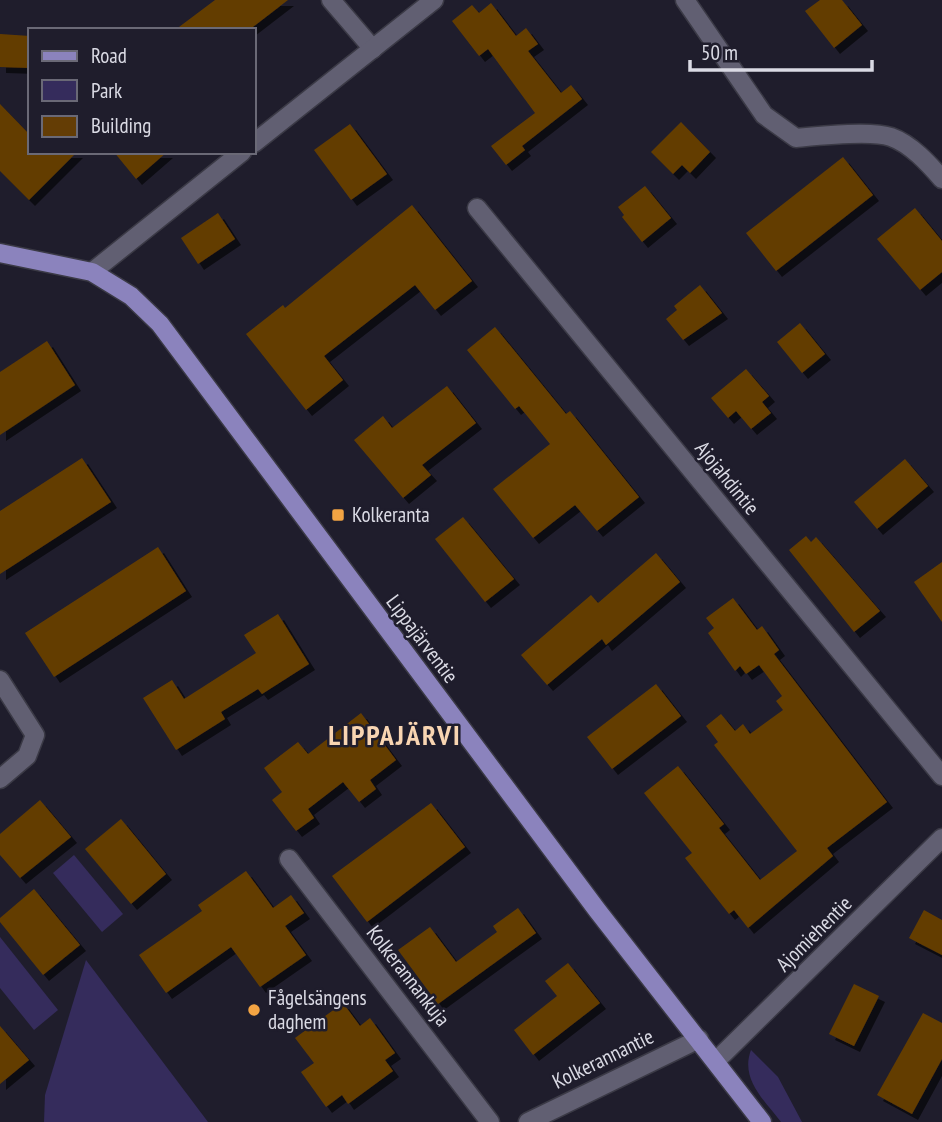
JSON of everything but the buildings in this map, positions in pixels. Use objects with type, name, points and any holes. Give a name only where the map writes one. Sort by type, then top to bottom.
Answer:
[{"type":"main road","name":"Lippajärventie","points":[[0,253],[92,272],[131,296],[160,324],[589,899],[762,1122]]},
{"type":"street","points":[[331,0],[373,49]]},
{"type":"street","points":[[256,141],[434,0]]},
{"type":"street","points":[[685,0],[764,115],[796,138],[823,135],[890,136],[911,148],[942,179]]},
{"type":"street","points":[[92,272],[240,154]]},
{"type":"street","name":"Ajojahdintie","points":[[477,208],[942,776]]},
{"type":"street","points":[[0,680],[35,735],[27,757],[0,779]]},
{"type":"street","name":"Ajomiehentie","points":[[716,1062],[942,838]]},
{"type":"street","name":"Kolkerannankuja","points":[[289,859],[490,1122]]},
{"type":"street","name":"Kolkerannantie","points":[[528,1122],[699,1039]]},
{"type":"green space","points":[[74,855],[123,914],[102,932],[53,873]]},
{"type":"green space","points":[[0,937],[58,1010],[34,1030],[0,988]]},
{"type":"green space","points":[[86,960],[208,1122],[44,1122],[45,1095]]},
{"type":"green space","points":[[751,1050],[778,1077],[802,1122],[781,1122],[761,1097],[751,1080],[748,1061]]},
{"type":"place","name":"Kolkeranta","points":[[338,515]]},
{"type":"place","name":"Fågelsängens daghem","points":[[254,1010]]},
{"type":"district","name":"LIPPAJÄRVI","points":[[395,735]]}]
